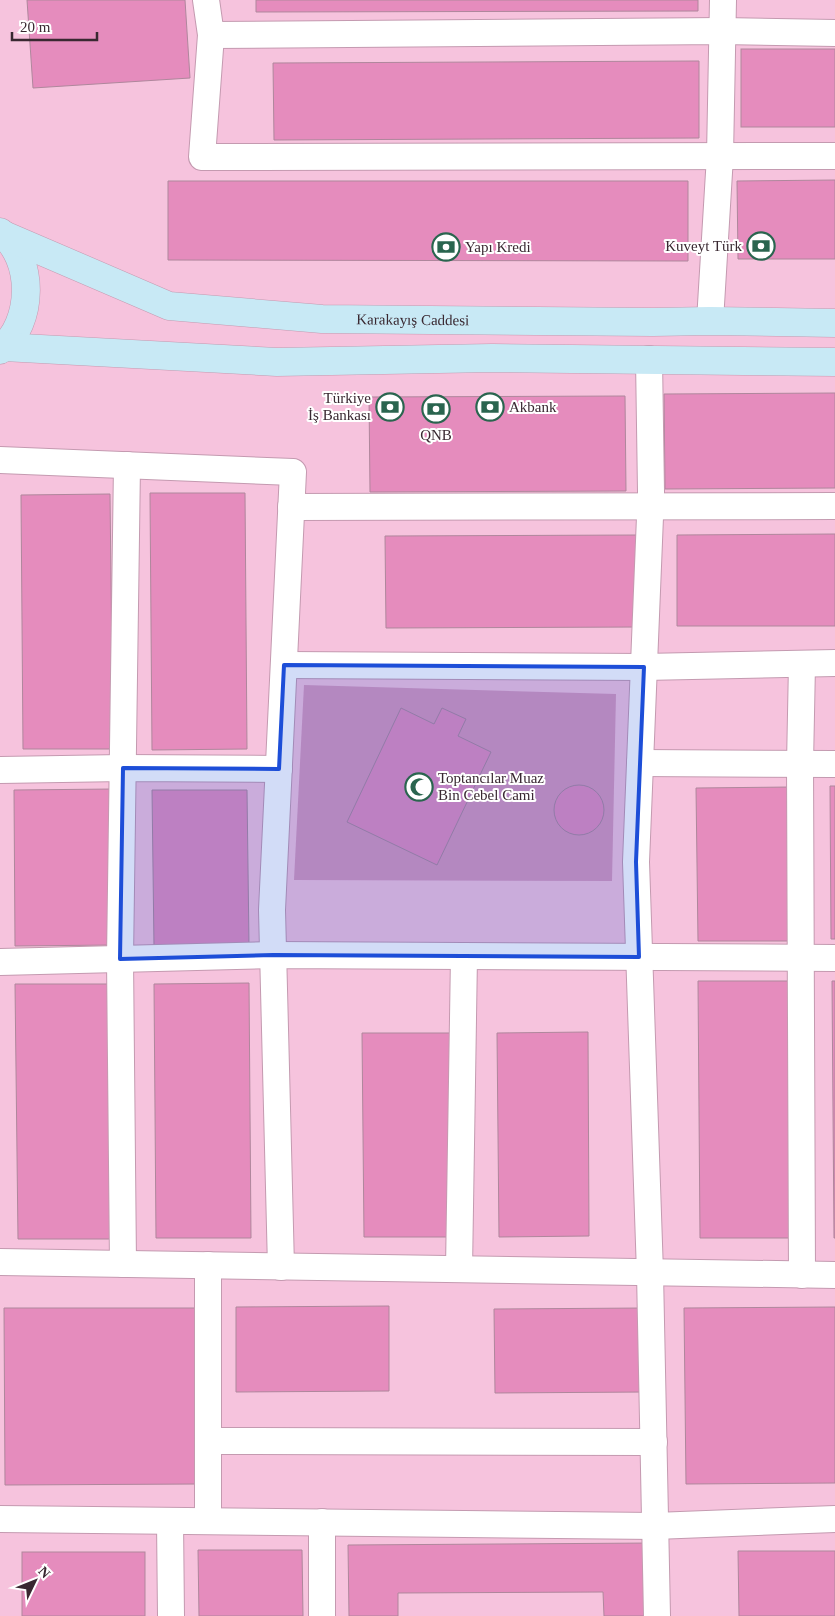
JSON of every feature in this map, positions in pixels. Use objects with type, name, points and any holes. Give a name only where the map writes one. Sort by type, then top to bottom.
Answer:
[{"type":"main road","name":"Karakayış Caddesi","points":[[2,233],[169,306],[322,319],[835,323]]},
{"type":"main road","points":[[2,233],[18,255],[26,279],[26,303],[18,327],[2,348]]},
{"type":"main road","points":[[2,348],[277,362],[492,358],[835,362]]},
{"type":"street","points":[[206,0],[211,35],[202,157],[835,156]]},
{"type":"street","points":[[710,321],[720,156],[722,0]]},
{"type":"street","points":[[211,35],[722,31],[835,33]]},
{"type":"street","points":[[649,359],[651,505],[636,862],[650,1273],[657,1616]]},
{"type":"street","points":[[0,460],[293,472],[272,910],[281,1267]]},
{"type":"street","points":[[123,1264],[120,959],[127,465]]},
{"type":"street","points":[[291,507],[835,506]]},
{"type":"street","points":[[284,665],[644,667],[835,663]]},
{"type":"street","points":[[802,664],[800,764],[802,1275]]},
{"type":"street","points":[[640,763],[835,764]]},
{"type":"street","points":[[0,770],[123,768],[279,769]]},
{"type":"street","points":[[0,962],[273,955],[835,958]]},
{"type":"street","points":[[459,1269],[464,956]]},
{"type":"street","points":[[0,1262],[835,1275]]},
{"type":"street","points":[[208,1265],[208,1521]]},
{"type":"street","points":[[208,1441],[654,1442]]},
{"type":"street","points":[[0,1519],[655,1526],[835,1519]]},
{"type":"street","points":[[170,1521],[171,1616]]},
{"type":"street","points":[[322,1522],[322,1616]]},
{"type":"highlighted area","points":[[284,665],[644,667],[636,862],[639,957],[273,955],[120,959],[123,768],[279,769]]},
{"type":"shaded area","points":[[0,0],[835,0],[835,1616],[0,1616]]},
{"type":"shaded area","points":[[304,685],[616,694],[612,881],[294,880]]},
{"type":"building","points":[[27,0],[185,0],[190,78],[33,88]]},
{"type":"building","points":[[256,0],[698,0],[698,11],[256,12]]},
{"type":"building","points":[[741,49],[835,49],[835,127],[741,127]]},
{"type":"building","points":[[699,61],[699,138],[274,140],[273,63]]},
{"type":"building","points":[[835,180],[835,259],[738,259],[737,181]]},
{"type":"building","points":[[168,181],[688,181],[688,261],[168,260]]},
{"type":"building","points":[[835,393],[835,488],[665,489],[664,394]]},
{"type":"building","points":[[625,396],[626,491],[370,492],[369,397]]},
{"type":"building","points":[[150,493],[245,493],[247,749],[152,750]]},
{"type":"building","points":[[110,494],[113,749],[23,749],[21,495]]},
{"type":"building","points":[[835,534],[835,626],[677,626],[677,535]]},
{"type":"building","points":[[639,535],[640,627],[386,628],[385,536]]},
{"type":"building","name":"Toptancılar Muaz Bin Cebel Cami","points":[[401,708],[434,724],[442,708],[466,719],[458,736],[491,752],[437,865],[347,822]]},
{"type":"building","points":[[579,785],[593,789],[600,796],[604,810],[600,824],[593,831],[579,835],[565,831],[558,824],[554,810],[558,796],[565,789]]},
{"type":"building","points":[[830,786],[835,786],[835,939],[831,939]]},
{"type":"building","points":[[791,787],[792,941],[698,941],[696,788]]},
{"type":"building","points":[[113,789],[114,945],[15,946],[14,790]]},
{"type":"building","points":[[152,790],[247,790],[249,946],[154,947]]},
{"type":"building","points":[[698,981],[792,981],[794,1238],[700,1238]]},
{"type":"building","points":[[832,981],[835,981],[835,1238],[834,1238]]},
{"type":"building","points":[[249,983],[251,1238],[156,1238],[154,984]]},
{"type":"building","points":[[15,984],[114,984],[117,1239],[18,1239]]},
{"type":"building","points":[[588,1032],[589,1236],[499,1237],[497,1033]]},
{"type":"building","points":[[362,1033],[455,1033],[457,1237],[364,1237]]},
{"type":"building","points":[[389,1306],[389,1391],[236,1392],[236,1307]]},
{"type":"building","points":[[835,1307],[835,1483],[686,1484],[684,1308]]},
{"type":"building","points":[[4,1308],[195,1308],[197,1484],[5,1485]]},
{"type":"building","points":[[644,1308],[645,1392],[495,1393],[494,1309]]},
{"type":"building","points":[[652,1543],[652,1616],[604,1616],[603,1592],[398,1593],[398,1616],[349,1616],[348,1545]]},
{"type":"building","points":[[198,1550],[302,1550],[303,1616],[199,1616]]},
{"type":"building","points":[[738,1551],[835,1551],[835,1616],[739,1616]]},
{"type":"building","points":[[22,1552],[145,1552],[145,1616],[22,1616]]},
{"type":"place","name":"Kuveyt Türk","points":[[761,246]]},
{"type":"place","name":"Yapı Kredi","points":[[446,247]]},
{"type":"place","name":"Türkiye İş Bankası","points":[[390,407]]},
{"type":"place","name":"Akbank","points":[[490,407]]},
{"type":"place","name":"QNB","points":[[436,409]]},
{"type":"place","name":"Toptancılar Muaz Bin Cebel Cami","points":[[419,787]]}]
